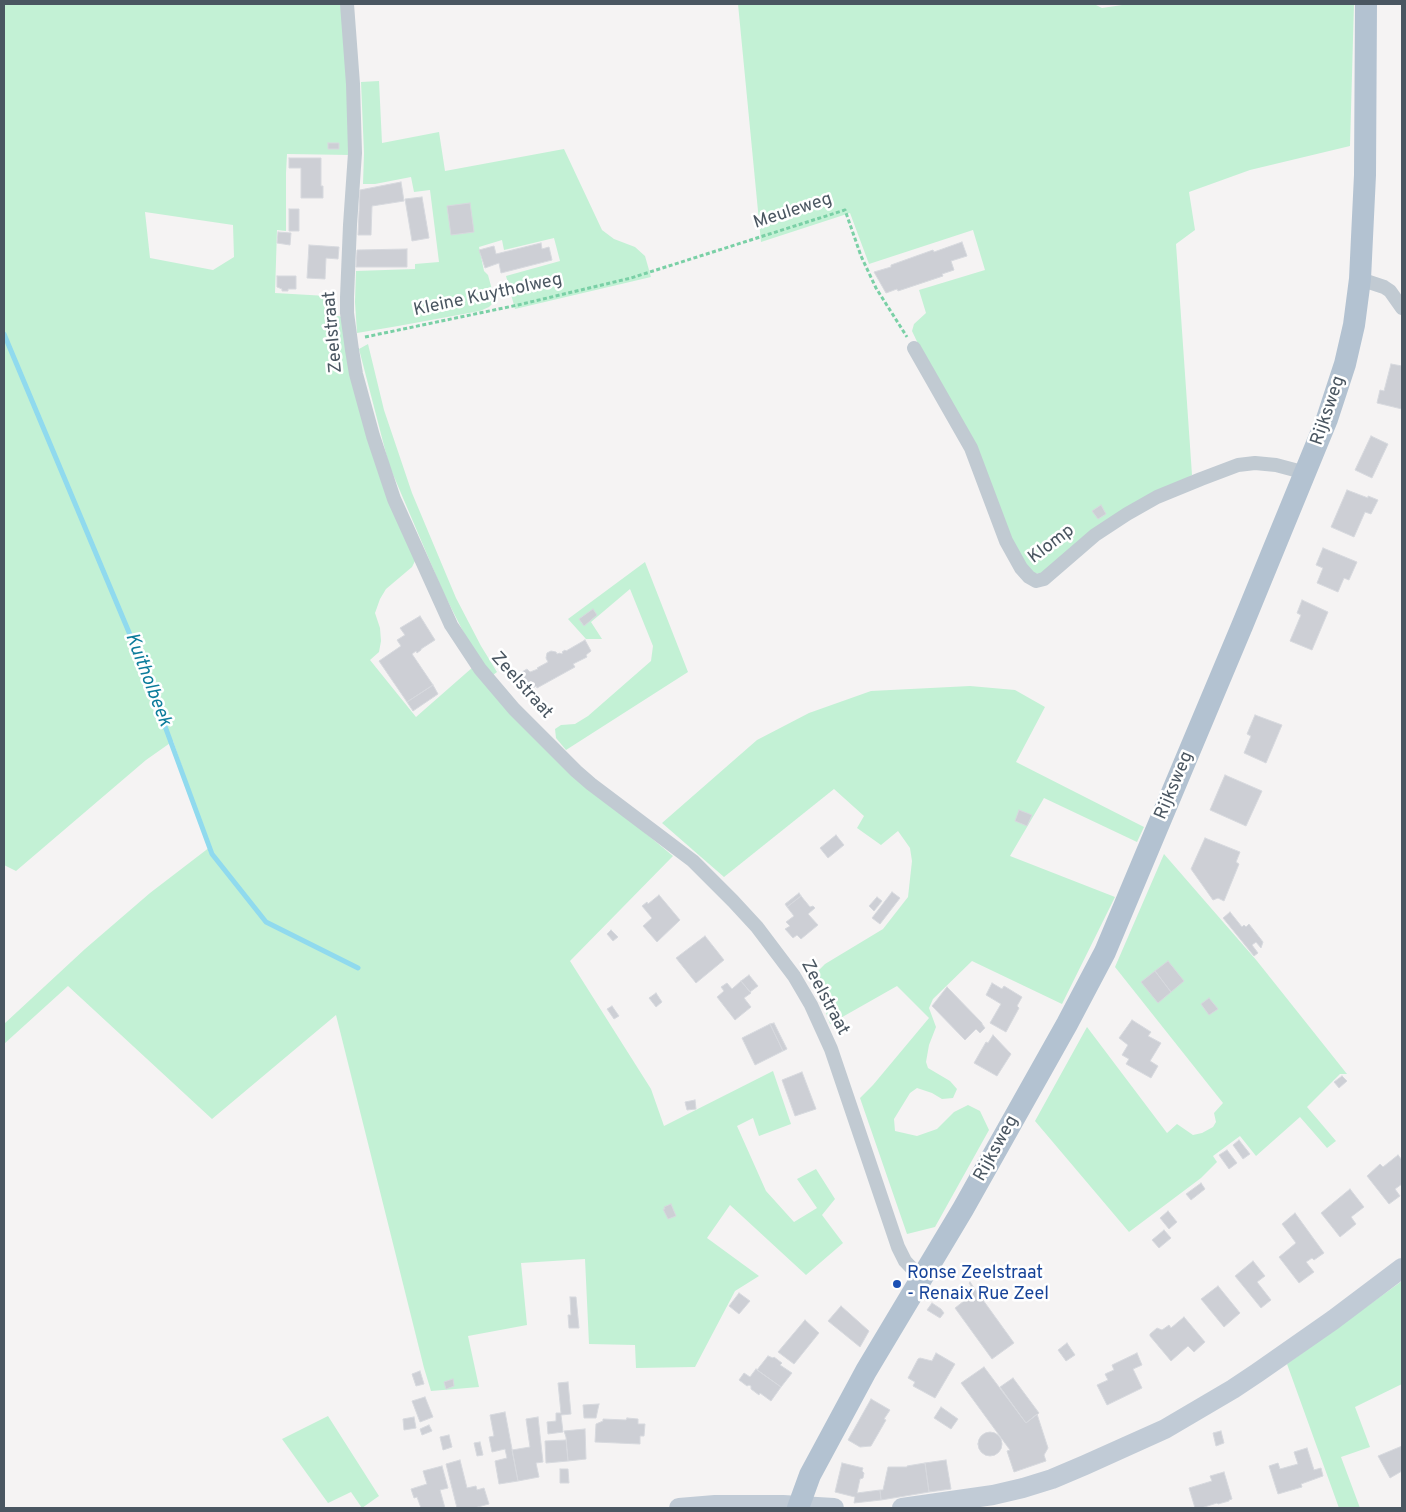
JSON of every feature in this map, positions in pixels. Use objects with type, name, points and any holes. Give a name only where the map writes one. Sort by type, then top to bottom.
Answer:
[{"type":"main road","name":"Rijksweg","points":[[799,1507],[810,1475],[866,1371],[963,1209],[1063,1032],[1105,952],[1327,419],[1345,364],[1354,325],[1360,279],[1365,174],[1366,4]]},
{"type":"main road","points":[[902,1508],[926,1507],[993,1495],[1045,1481],[1165,1429],[1258,1373],[1402,1268]]},
{"type":"main road","points":[[679,1508],[714,1505],[834,1508]]},
{"type":"street","name":"Zeelstraat","points":[[347,4],[353,84],[355,153],[347,297],[350,340],[362,398],[394,498],[451,625],[466,649],[500,694],[576,771],[693,861],[715,882],[757,928],[794,976],[811,1005],[831,1050],[898,1247],[905,1261],[922,1279]]},
{"type":"street","points":[[1360,279],[1384,287],[1402,308]]},
{"type":"street","name":"Klomp","points":[[914,348],[971,448],[1006,541],[1021,568],[1036,582],[1044,579],[1095,535],[1127,514],[1166,493],[1238,465],[1255,463],[1276,465],[1306,472]]},
{"type":"path","name":"Meuleweg","points":[[631,278],[845,210],[861,256],[876,288],[914,348]]},
{"type":"path","name":"Kleine Kuytholweg","points":[[350,340],[518,305],[631,278]]},
{"type":"green space","points":[[4,4],[345,4],[351,155],[287,154],[286,231],[277,230],[275,293],[327,296],[324,313],[343,317],[415,561],[412,567],[386,589],[380,599],[375,613],[380,628],[381,641],[379,652],[370,660],[416,717],[473,667],[620,812],[673,856],[570,961],[651,1089],[664,1126],[773,1071],[791,1124],[759,1136],[753,1118],[737,1126],[766,1191],[794,1222],[817,1208],[797,1179],[816,1169],[835,1199],[822,1215],[843,1243],[806,1275],[730,1205],[707,1238],[759,1276],[735,1291],[695,1367],[636,1368],[635,1345],[589,1344],[585,1259],[521,1263],[527,1325],[468,1336],[479,1387],[431,1391],[336,1015],[212,1119],[68,986],[4,1044],[4,1024],[85,949],[150,893],[210,847],[173,741],[146,760],[16,871],[4,865]],"holes":[[[145,212],[233,225],[234,257],[213,270],[150,258]]]},
{"type":"green space","points":[[738,4],[1094,4],[1102,8],[1129,4],[1354,4],[1350,146],[1250,170],[1189,192],[1195,230],[1176,244],[1192,475],[1042,574],[1034,573],[1022,563],[912,331],[914,324],[926,313],[919,290],[985,270],[973,230],[869,264],[850,213],[761,242]]},
{"type":"green space","points":[[379,81],[382,143],[439,132],[445,171],[564,149],[602,230],[614,239],[635,247],[645,256],[651,277],[515,309],[506,276],[560,261],[554,238],[504,250],[502,240],[479,247],[484,271],[488,275],[494,297],[489,307],[480,311],[357,333],[356,271],[415,269],[415,264],[439,262],[430,190],[414,192],[411,177],[375,184],[363,184],[364,153],[361,82]]},
{"type":"green space","points":[[368,344],[384,410],[412,493],[456,598],[497,672],[493,675],[468,641],[443,592],[389,465],[359,349]]},
{"type":"green space","points":[[645,562],[688,672],[566,750],[556,738],[555,729],[561,725],[575,724],[588,716],[651,661],[653,646],[630,589],[591,622],[602,639],[586,639],[568,619]]},
{"type":"green space","points":[[970,686],[1015,690],[1045,707],[1016,762],[1144,827],[1137,842],[1044,798],[1010,856],[1115,897],[1062,1004],[972,961],[933,999],[929,1008],[936,1027],[929,1045],[926,1062],[928,1068],[950,1081],[957,1089],[953,1098],[942,1099],[917,1088],[910,1093],[894,1119],[895,1131],[917,1136],[937,1129],[954,1112],[968,1105],[980,1111],[989,1130],[935,1227],[907,1234],[860,1098],[929,1018],[897,986],[830,1024],[813,976],[825,964],[883,929],[908,897],[912,861],[910,848],[898,831],[881,845],[857,828],[864,816],[834,789],[724,877],[662,823],[757,740],[809,713],[871,691]]},
{"type":"green space","points":[[1164,854],[1257,961],[1347,1074],[1340,1074],[1307,1107],[1336,1141],[1327,1148],[1300,1117],[1256,1156],[1240,1136],[1213,1156],[1217,1162],[1201,1178],[1129,1232],[1035,1121],[1087,1027],[1167,1133],[1177,1124],[1193,1135],[1202,1133],[1213,1127],[1216,1122],[1214,1113],[1223,1103],[1115,967]]},
{"type":"green space","points":[[1402,1281],[1402,1384],[1355,1407],[1370,1447],[1341,1457],[1360,1508],[1339,1508],[1287,1364]]},
{"type":"green space","points":[[328,1416],[379,1496],[362,1508],[351,1492],[328,1503],[282,1439]]},
{"type":"building","points":[[328,143],[339,143],[339,149],[328,149]]},
{"type":"building","points":[[289,158],[321,158],[323,198],[301,198],[301,168],[289,168]]},
{"type":"building","points":[[401,182],[404,201],[372,206],[371,235],[358,235],[360,190]]},
{"type":"building","points":[[422,197],[429,238],[412,241],[405,199]]},
{"type":"building","points":[[470,203],[474,232],[451,235],[447,206]]},
{"type":"building","points":[[289,209],[299,209],[299,231],[289,231]]},
{"type":"building","points":[[278,232],[291,233],[290,245],[277,243]]},
{"type":"building","points":[[962,242],[967,256],[951,261],[954,270],[942,274],[943,276],[898,291],[897,289],[886,293],[874,272],[933,250],[934,252]]},
{"type":"building","points":[[541,243],[542,249],[549,247],[552,260],[501,273],[499,263],[485,268],[479,250],[494,246],[496,254]]},
{"type":"building","points":[[309,245],[339,247],[338,259],[326,258],[325,279],[307,278]]},
{"type":"building","points":[[407,249],[407,267],[356,267],[357,250]]},
{"type":"building","points":[[277,276],[296,276],[296,289],[282,291],[282,289],[277,287]]},
{"type":"building","points":[[1391,364],[1402,366],[1402,409],[1377,403],[1380,390],[1384,391]]},
{"type":"building","points":[[1371,436],[1388,444],[1372,478],[1355,470]]},
{"type":"building","points":[[1347,490],[1378,500],[1371,514],[1365,512],[1354,537],[1331,527]]},
{"type":"building","points":[[1101,505],[1106,514],[1098,519],[1092,511]]},
{"type":"building","points":[[1323,548],[1357,562],[1349,580],[1344,578],[1338,592],[1317,583],[1323,568],[1316,565]]},
{"type":"building","points":[[1302,600],[1328,612],[1312,650],[1290,641],[1301,615],[1297,613]]},
{"type":"building","points":[[593,609],[597,615],[584,626],[579,619]]},
{"type":"building","points":[[420,616],[435,640],[417,653],[416,651],[412,654],[433,685],[407,702],[379,661],[401,646],[397,640],[405,635],[400,628]]},
{"type":"building","points":[[585,640],[591,651],[586,655],[587,657],[573,664],[575,667],[530,690],[520,673],[527,669],[530,672],[538,669],[548,662],[546,658],[547,653],[551,651],[561,654]]},
{"type":"building","points":[[433,685],[438,694],[413,711],[407,702]]},
{"type":"building","points":[[1255,715],[1282,725],[1266,763],[1244,753],[1251,736],[1247,734]]},
{"type":"building","points":[[1225,775],[1262,791],[1246,826],[1210,810]]},
{"type":"building","points":[[1019,810],[1032,815],[1027,826],[1015,821]]},
{"type":"building","points":[[836,835],[844,845],[828,858],[820,848]]},
{"type":"building","points":[[1205,838],[1240,852],[1236,862],[1239,864],[1224,901],[1218,898],[1213,900],[1191,869]]},
{"type":"building","points":[[892,892],[900,898],[880,924],[872,918]]},
{"type":"building","points":[[799,893],[801,896],[787,907],[785,904]]},
{"type":"building","points":[[659,895],[680,920],[657,942],[643,926],[652,918],[642,906],[647,902],[648,904]]},
{"type":"building","points":[[801,896],[810,907],[813,906],[815,908],[808,914],[818,925],[801,939],[797,935],[793,938],[785,929],[790,926],[786,922],[794,916],[787,907]]},
{"type":"building","points":[[877,897],[882,901],[874,911],[869,906]]},
{"type":"building","points":[[1230,912],[1242,927],[1244,925],[1246,927],[1249,924],[1263,942],[1261,948],[1256,942],[1252,945],[1258,953],[1254,956],[1223,918]]},
{"type":"building","points":[[611,930],[618,937],[613,941],[607,934]]},
{"type":"building","points":[[705,936],[724,960],[696,983],[676,958]]},
{"type":"building","points":[[1168,961],[1184,981],[1171,992],[1155,971]]},
{"type":"building","points":[[1155,971],[1171,992],[1158,1003],[1141,982]]},
{"type":"building","points":[[749,975],[758,986],[750,992],[741,981]]},
{"type":"building","points":[[741,981],[751,993],[744,998],[751,1007],[735,1020],[717,997],[724,991],[721,987],[727,983],[732,989]]},
{"type":"building","points":[[992,983],[1002,989],[1004,986],[1022,997],[1017,1006],[1019,1008],[1006,1032],[990,1023],[1001,1004],[986,995]]},
{"type":"building","points":[[947,987],[982,1023],[985,1028],[980,1033],[976,1029],[965,1040],[932,1006]]},
{"type":"building","points":[[656,993],[662,1002],[656,1007],[649,998]]},
{"type":"building","points":[[1209,998],[1218,1009],[1209,1015],[1201,1004]]},
{"type":"building","points":[[612,1006],[619,1016],[614,1019],[607,1009]]},
{"type":"building","points":[[1132,1020],[1151,1032],[1148,1036],[1161,1043],[1150,1061],[1158,1066],[1151,1078],[1126,1064],[1129,1059],[1122,1055],[1128,1045],[1119,1038]]},
{"type":"building","points":[[774,1023],[787,1049],[783,1051],[770,1024]]},
{"type":"building","points":[[770,1024],[783,1051],[755,1065],[742,1038]]},
{"type":"building","points":[[993,1035],[1011,1054],[997,1076],[974,1063],[986,1042],[988,1043]]},
{"type":"building","points":[[802,1072],[816,1109],[795,1116],[782,1080]]},
{"type":"building","points":[[1342,1076],[1347,1081],[1339,1088],[1334,1082]]},
{"type":"building","points":[[695,1100],[696,1109],[687,1110],[685,1102]]},
{"type":"building","points":[[1239,1140],[1250,1154],[1243,1159],[1233,1145]]},
{"type":"building","points":[[1227,1150],[1237,1163],[1229,1169],[1219,1155]]},
{"type":"building","points":[[1398,1155],[1402,1160],[1402,1184],[1395,1189],[1400,1196],[1389,1204],[1367,1176],[1380,1164],[1383,1167]]},
{"type":"building","points":[[1201,1183],[1205,1189],[1191,1200],[1186,1194]]},
{"type":"building","points":[[1350,1189],[1364,1207],[1351,1217],[1356,1224],[1340,1237],[1321,1213]]},
{"type":"building","points":[[671,1204],[676,1216],[668,1219],[663,1209]]},
{"type":"building","points":[[1168,1211],[1177,1222],[1169,1229],[1160,1218]]},
{"type":"building","points":[[1295,1213],[1324,1253],[1314,1260],[1312,1258],[1306,1262],[1314,1272],[1299,1283],[1279,1257],[1296,1243],[1282,1224]]},
{"type":"building","points":[[1164,1230],[1171,1238],[1159,1248],[1152,1240]]},
{"type":"building","points":[[1253,1261],[1265,1276],[1257,1282],[1271,1300],[1261,1308],[1235,1276]]},
{"type":"building","points":[[970,1282],[1014,1343],[992,1359],[955,1308],[964,1301],[961,1297],[965,1293],[964,1291],[971,1286]]},
{"type":"building","points":[[1218,1286],[1240,1313],[1224,1327],[1201,1299]]},
{"type":"building","points":[[739,1293],[750,1301],[739,1314],[729,1306]]},
{"type":"building","points":[[570,1297],[576,1297],[579,1328],[569,1328],[568,1315],[571,1315]]},
{"type":"building","points":[[932,1303],[944,1313],[940,1318],[927,1310]]},
{"type":"building","points":[[841,1306],[869,1331],[860,1347],[828,1321]]},
{"type":"building","points":[[1184,1317],[1205,1342],[1194,1352],[1188,1346],[1171,1361],[1150,1334],[1157,1328],[1162,1330],[1169,1325],[1171,1328]]},
{"type":"building","points":[[805,1320],[819,1333],[794,1364],[778,1352]]},
{"type":"building","points":[[1067,1343],[1075,1355],[1066,1361],[1058,1350]]},
{"type":"building","points":[[936,1353],[955,1364],[935,1398],[913,1386],[915,1382],[908,1378],[918,1359],[932,1361]]},
{"type":"building","points":[[1137,1353],[1142,1365],[1133,1369],[1142,1388],[1107,1405],[1097,1385],[1108,1380],[1105,1374],[1114,1370],[1112,1365]]},
{"type":"building","points":[[768,1356],[774,1357],[782,1363],[780,1365],[792,1373],[781,1387],[757,1370]]},
{"type":"building","points":[[984,1367],[1026,1423],[1037,1414],[1048,1448],[1044,1455],[1046,1461],[1014,1472],[1007,1451],[1010,1450],[961,1383]]},
{"type":"building","points":[[756,1369],[781,1387],[771,1401],[751,1389],[751,1386],[747,1386],[739,1380],[744,1373],[750,1377]]},
{"type":"building","points":[[420,1371],[424,1384],[416,1386],[412,1374]]},
{"type":"building","points":[[1013,1378],[1039,1413],[1026,1423],[1000,1387]]},
{"type":"building","points":[[453,1379],[454,1386],[446,1389],[444,1382]]},
{"type":"building","points":[[568,1382],[571,1414],[561,1415],[563,1432],[548,1434],[547,1422],[556,1421],[556,1413],[561,1413],[558,1383]]},
{"type":"building","points":[[425,1397],[433,1417],[420,1422],[412,1401]]},
{"type":"building","points":[[871,1399],[890,1410],[871,1446],[860,1447],[848,1440]]},
{"type":"building","points":[[599,1404],[596,1418],[584,1418],[583,1405]]},
{"type":"building","points":[[941,1407],[958,1419],[951,1429],[934,1418]]},
{"type":"building","points":[[505,1412],[518,1481],[499,1484],[495,1461],[507,1458],[505,1449],[492,1452],[489,1437],[494,1436],[490,1415]]},
{"type":"building","points":[[414,1417],[416,1428],[404,1430],[403,1419]]},
{"type":"building","points":[[538,1417],[543,1462],[536,1463],[539,1477],[518,1481],[512,1450],[530,1447],[526,1419]]},
{"type":"building","points":[[627,1418],[638,1419],[638,1424],[645,1424],[644,1436],[640,1436],[640,1444],[595,1442],[596,1424],[603,1421],[603,1419],[626,1420]]},
{"type":"building","points":[[429,1425],[432,1431],[422,1435],[420,1429]]},
{"type":"building","points":[[585,1429],[586,1459],[568,1461],[564,1431]]},
{"type":"building","points":[[1221,1431],[1224,1443],[1216,1446],[1213,1433]]},
{"type":"building","points":[[990,1432],[999,1435],[1002,1444],[999,1453],[990,1456],[981,1453],[978,1444],[981,1435]]},
{"type":"building","points":[[449,1435],[452,1447],[443,1450],[440,1437]]},
{"type":"building","points":[[566,1440],[568,1461],[546,1463],[545,1441]]},
{"type":"building","points":[[480,1442],[483,1455],[477,1456],[474,1443]]},
{"type":"building","points":[[1402,1446],[1402,1471],[1390,1478],[1378,1456]]},
{"type":"building","points":[[1307,1448],[1314,1470],[1321,1468],[1323,1476],[1301,1484],[1302,1487],[1278,1494],[1269,1466],[1278,1463],[1280,1469],[1298,1464],[1294,1452]]},
{"type":"building","points":[[460,1460],[467,1488],[476,1486],[477,1490],[484,1488],[489,1504],[474,1508],[457,1508],[446,1464]]},
{"type":"building","points":[[946,1460],[951,1489],[929,1492],[925,1463]]},
{"type":"building","points":[[842,1463],[863,1468],[863,1478],[860,1479],[857,1493],[880,1490],[881,1500],[854,1503],[855,1497],[835,1492]]},
{"type":"building","points":[[925,1463],[929,1492],[881,1500],[880,1490],[883,1490],[888,1467],[907,1467]]},
{"type":"building","points":[[442,1466],[448,1488],[440,1490],[445,1508],[421,1508],[417,1497],[414,1498],[411,1489],[427,1484],[423,1471]]},
{"type":"building","points":[[560,1469],[568,1469],[569,1483],[560,1483]]},
{"type":"building","points":[[1224,1472],[1232,1499],[1218,1504],[1195,1508],[1189,1488],[1212,1481],[1210,1476]]},
{"type":"waterway","name":"Kuitholbeek","points":[[4,334],[141,661],[212,854],[266,922],[358,968]]},
{"type":"place","name":"Ronse Zeelstraat - Renaix Rue Zeel","points":[[897,1284]]}]
